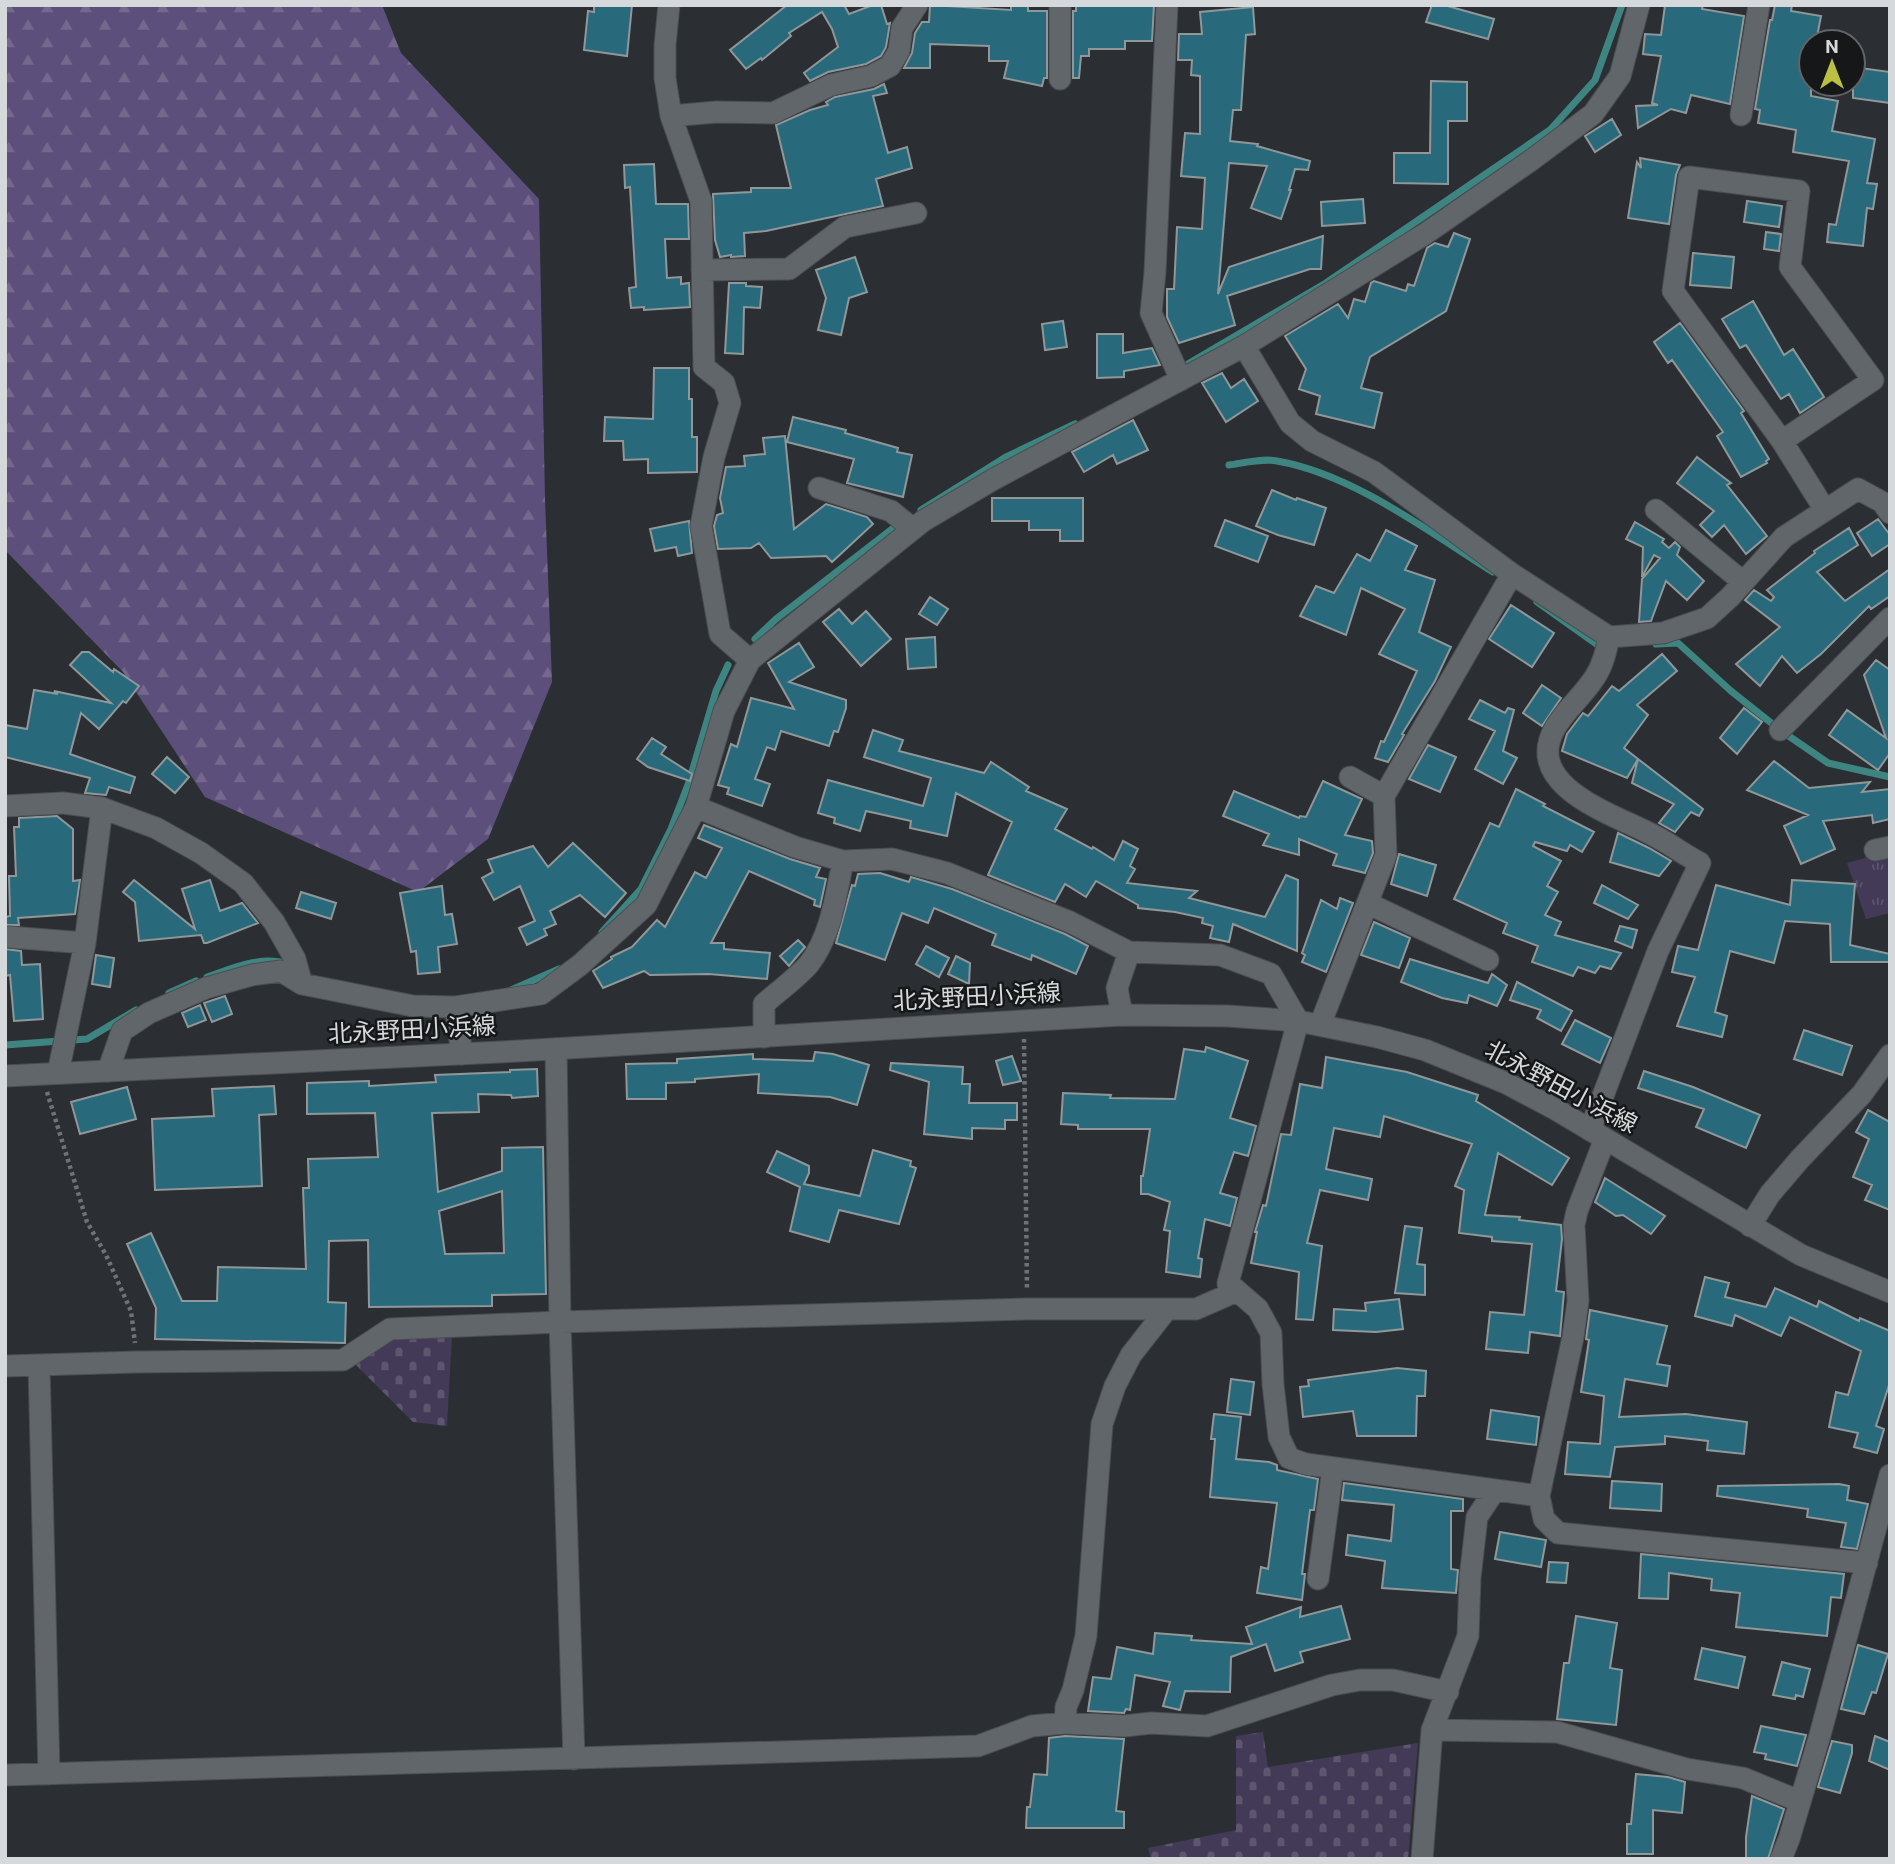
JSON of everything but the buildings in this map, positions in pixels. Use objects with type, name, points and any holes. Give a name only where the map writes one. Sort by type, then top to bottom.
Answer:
[{"type":"street","points":[[669,5],[665,78],[671,116],[701,201],[704,367],[724,383],[730,403],[714,457],[701,526],[720,634],[750,660]]},
{"type":"street","points":[[671,116],[773,113],[831,85],[871,76],[890,66],[899,51],[902,28],[917,5]]},
{"type":"street","points":[[1060,5],[1060,79]]},
{"type":"street","points":[[1167,5],[1151,313],[1181,380]]},
{"type":"street","points":[[108,1070],[122,1031],[149,1013],[206,988],[252,975],[281,971],[302,983],[413,1006],[455,1007],[541,994],[580,965],[646,905],[696,807],[724,710],[750,660],[913,529],[994,479],[1244,346],[1436,227],[1593,114],[1620,76],[1639,5]]},
{"type":"street","points":[[1741,115],[1759,5]]},
{"type":"street","points":[[1782,441],[1874,380],[1790,267],[1799,191],[1689,177],[1672,291],[1782,441],[1825,510]]},
{"type":"street","points":[[702,270],[789,270],[845,227],[916,213]]},
{"type":"street","points":[[1244,346],[1290,423],[1312,441],[1374,472],[1607,647]]},
{"type":"street","points":[[819,488],[891,511],[913,529]]},
{"type":"street","points":[[1607,647],[1663,633],[1707,618],[1784,537],[1858,489],[1882,502],[1890,513]]},
{"type":"street","points":[[1656,510],[1743,582]]},
{"type":"street","points":[[1320,1024],[1386,855],[1384,796],[1512,574]]},
{"type":"street","points":[[1780,730],[1890,618]]},
{"type":"street","points":[[1607,647],[1595,677],[1556,726],[1546,745],[1549,763],[1569,792],[1652,834],[1700,863],[1658,951],[1597,1134],[1577,1212],[1574,1225],[1578,1301],[1573,1337],[1539,1496],[1544,1519],[1558,1534],[1867,1563]]},
{"type":"street","points":[[1350,777],[1384,796]]},
{"type":"street","points":[[5,806],[62,803],[102,808],[156,828],[201,853],[243,883],[274,922],[295,959],[302,983]]},
{"type":"street","points":[[696,807],[795,847],[844,861],[892,859],[947,873],[1070,922],[1129,952],[1220,955],[1271,974],[1298,1021],[1228,1283],[1258,1309],[1271,1333],[1279,1437],[1289,1458],[1306,1464],[1539,1496]]},
{"type":"street","points":[[55,1067],[85,943],[102,808]]},
{"type":"street","points":[[764,1037],[764,1004],[807,966],[820,948],[832,914],[844,861]]},
{"type":"street","points":[[1369,904],[1488,960]]},
{"type":"street","points":[[9,936],[85,943]]},
{"type":"street","points":[[1122,1015],[1116,988],[1129,952]]},
{"type":"street","points":[[455,1007],[462,1054]]},
{"type":"street","name":"北永野田小浜線","points":[[5,1076],[55,1067],[108,1070],[462,1054],[1122,1015],[1228,1016],[1298,1021],[1425,1050],[1506,1083],[1801,1255],[1890,1292]]},
{"type":"street","points":[[556,1049],[559,1322],[574,1759]]},
{"type":"street","points":[[1750,1226],[1770,1194],[1800,1158],[1862,1094],[1890,1055]]},
{"type":"street","points":[[5,1366],[343,1360],[390,1329],[1027,1309],[1196,1309],[1237,1291]]},
{"type":"street","points":[[1065,1723],[1066,1707],[1073,1690],[1086,1636],[1102,1424],[1115,1386],[1132,1355],[1167,1309]]},
{"type":"street","points":[[39,1365],[49,1774]]},
{"type":"street","points":[[1318,1579],[1333,1468]]},
{"type":"street","points":[[1781,1859],[1820,1735],[1890,1475]]},
{"type":"street","points":[[1422,1859],[1432,1730],[1468,1636],[1470,1578],[1477,1517],[1495,1490]]},
{"type":"street","points":[[5,1774],[978,1746],[1032,1726],[1065,1723],[1207,1726],[1332,1685],[1360,1680],[1393,1680],[1448,1692]]},
{"type":"street","points":[[1432,1730],[1557,1732],[1687,1769],[1743,1778],[1799,1801]]},
{"type":"path","points":[[1024,1021],[1027,1309]]},
{"type":"path","points":[[55,1067],[48,1102],[87,1222],[106,1255],[131,1311],[136,1362]]},
{"type":"green space","points":[[5,5],[382,5],[401,53],[539,199],[552,682],[488,839],[418,892],[205,797],[123,672],[5,550]]},
{"type":"green space","points":[[1890,851],[1890,913],[1866,919],[1847,863]]},
{"type":"green space","points":[[452,1336],[447,1426],[413,1422],[353,1362],[395,1337]]},
{"type":"green space","points":[[1263,1732],[1268,1767],[1418,1743],[1408,1859],[1151,1859],[1148,1848],[1236,1830],[1236,1736]]},
{"type":"waterway","points":[[1181,368],[1326,283],[1550,130],[1595,80],[1622,5]]},
{"type":"waterway","points":[[921,510],[1006,457],[1075,424]]},
{"type":"waterway","points":[[1229,465],[1272,460],[1334,478],[1390,506],[1493,572]]},
{"type":"waterway","points":[[755,639],[776,619],[896,526]]},
{"type":"waterway","points":[[1537,602],[1599,646],[1606,645]]},
{"type":"waterway","points":[[1656,644],[1678,643],[1731,691],[1780,730],[1828,763],[1890,777]]},
{"type":"waterway","points":[[602,932],[641,889],[671,829],[689,782],[716,691],[728,665]]},
{"type":"waterway","points":[[207,977],[257,962],[287,964]]},
{"type":"waterway","points":[[509,991],[559,969]]},
{"type":"waterway","points":[[169,993],[196,981]]},
{"type":"waterway","points":[[5,1045],[87,1039],[136,1010]]}]
